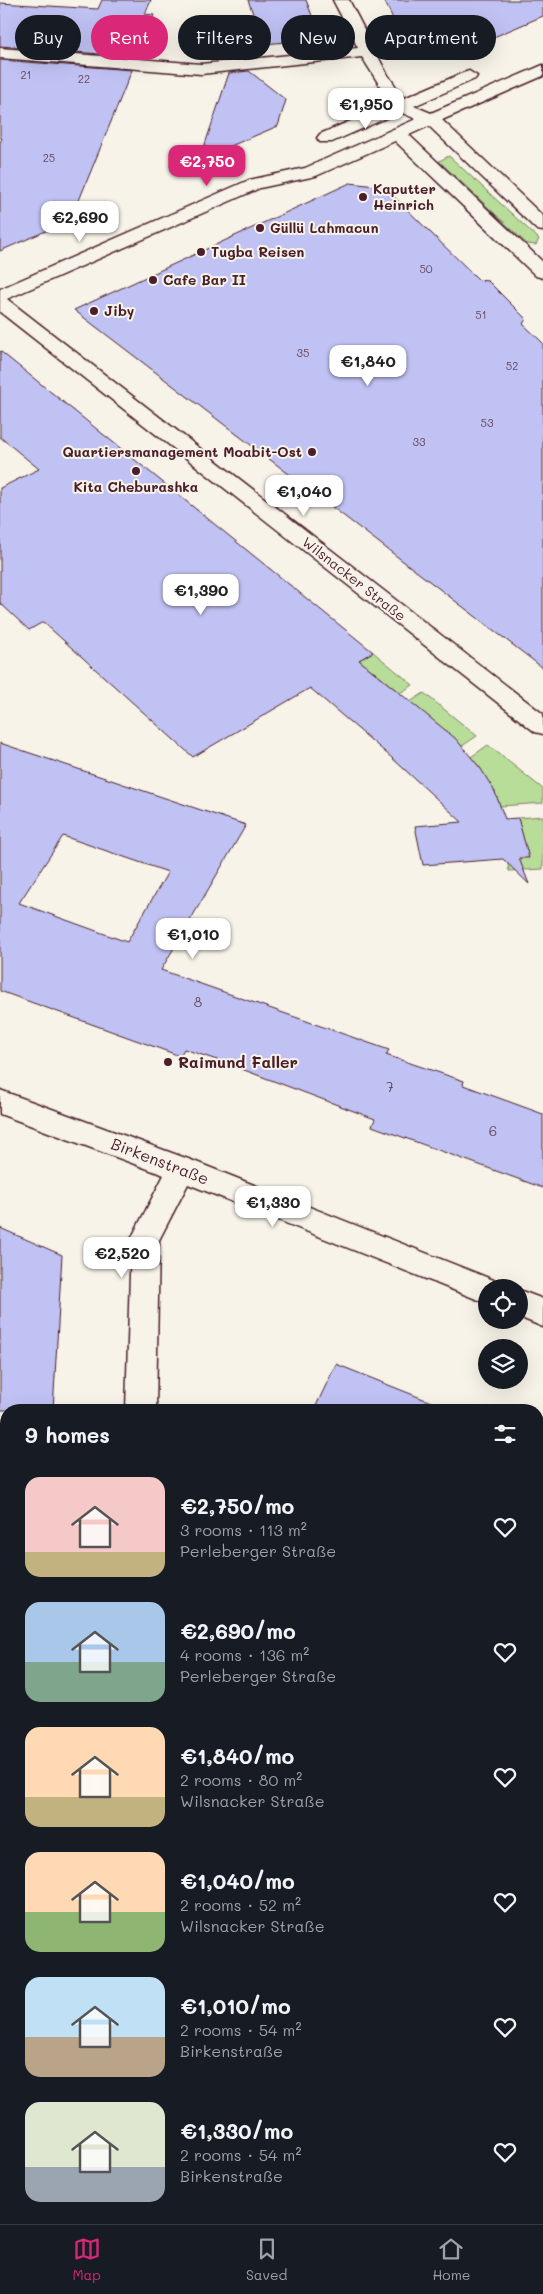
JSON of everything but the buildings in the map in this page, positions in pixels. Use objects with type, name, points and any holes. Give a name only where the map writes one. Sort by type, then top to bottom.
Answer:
[{"type":"street","points":[[340,0],[365,48]]},
{"type":"street","points":[[0,53],[201,69],[365,52]]},
{"type":"street","points":[[372,60],[400,106],[432,120],[543,226]]},
{"type":"street","points":[[0,296],[255,184],[310,172],[543,70]]},
{"type":"street","points":[[326,138],[469,76]]},
{"type":"street","points":[[398,134],[400,106]]},
{"type":"street","points":[[398,134],[543,272]]},
{"type":"street","name":"Wilsnacker Straße","points":[[0,303],[543,726]]},
{"type":"street","name":"Birkenstraße","points":[[0,1102],[181,1169],[478,1287]]},
{"type":"street","points":[[141,1404],[145,1240],[181,1169]]},
{"type":"street","points":[[528,1307],[543,1313]]},
{"type":"green space","points":[[449,156],[539,239],[536,245],[527,244],[439,161]]},
{"type":"green space","points":[[373,652],[413,685],[400,693],[359,660]]},
{"type":"green space","points":[[424,693],[477,736],[462,746],[410,702]]},
{"type":"green space","points":[[488,745],[543,789],[543,803],[500,806],[481,769],[471,757]]},
{"type":"green space","points":[[543,816],[543,869],[509,871],[507,859],[528,857],[518,818]]},
{"type":"place","name":"Kaputter Heinrich","points":[[363,197]]},
{"type":"place","name":"Güllü Lahmacun","points":[[260,228]]},
{"type":"place","name":"Tugba Reisen","points":[[201,252]]},
{"type":"place","name":"Cafe Bar II","points":[[153,280]]},
{"type":"place","name":"Jiby","points":[[94,311]]},
{"type":"place","name":"Quartiersmanagement Moabit-Ost","points":[[312,452]]},
{"type":"place","name":"Kita Cheburashka","points":[[136,471]]},
{"type":"place","name":"Raimund Faller","points":[[168,1062]]}]
